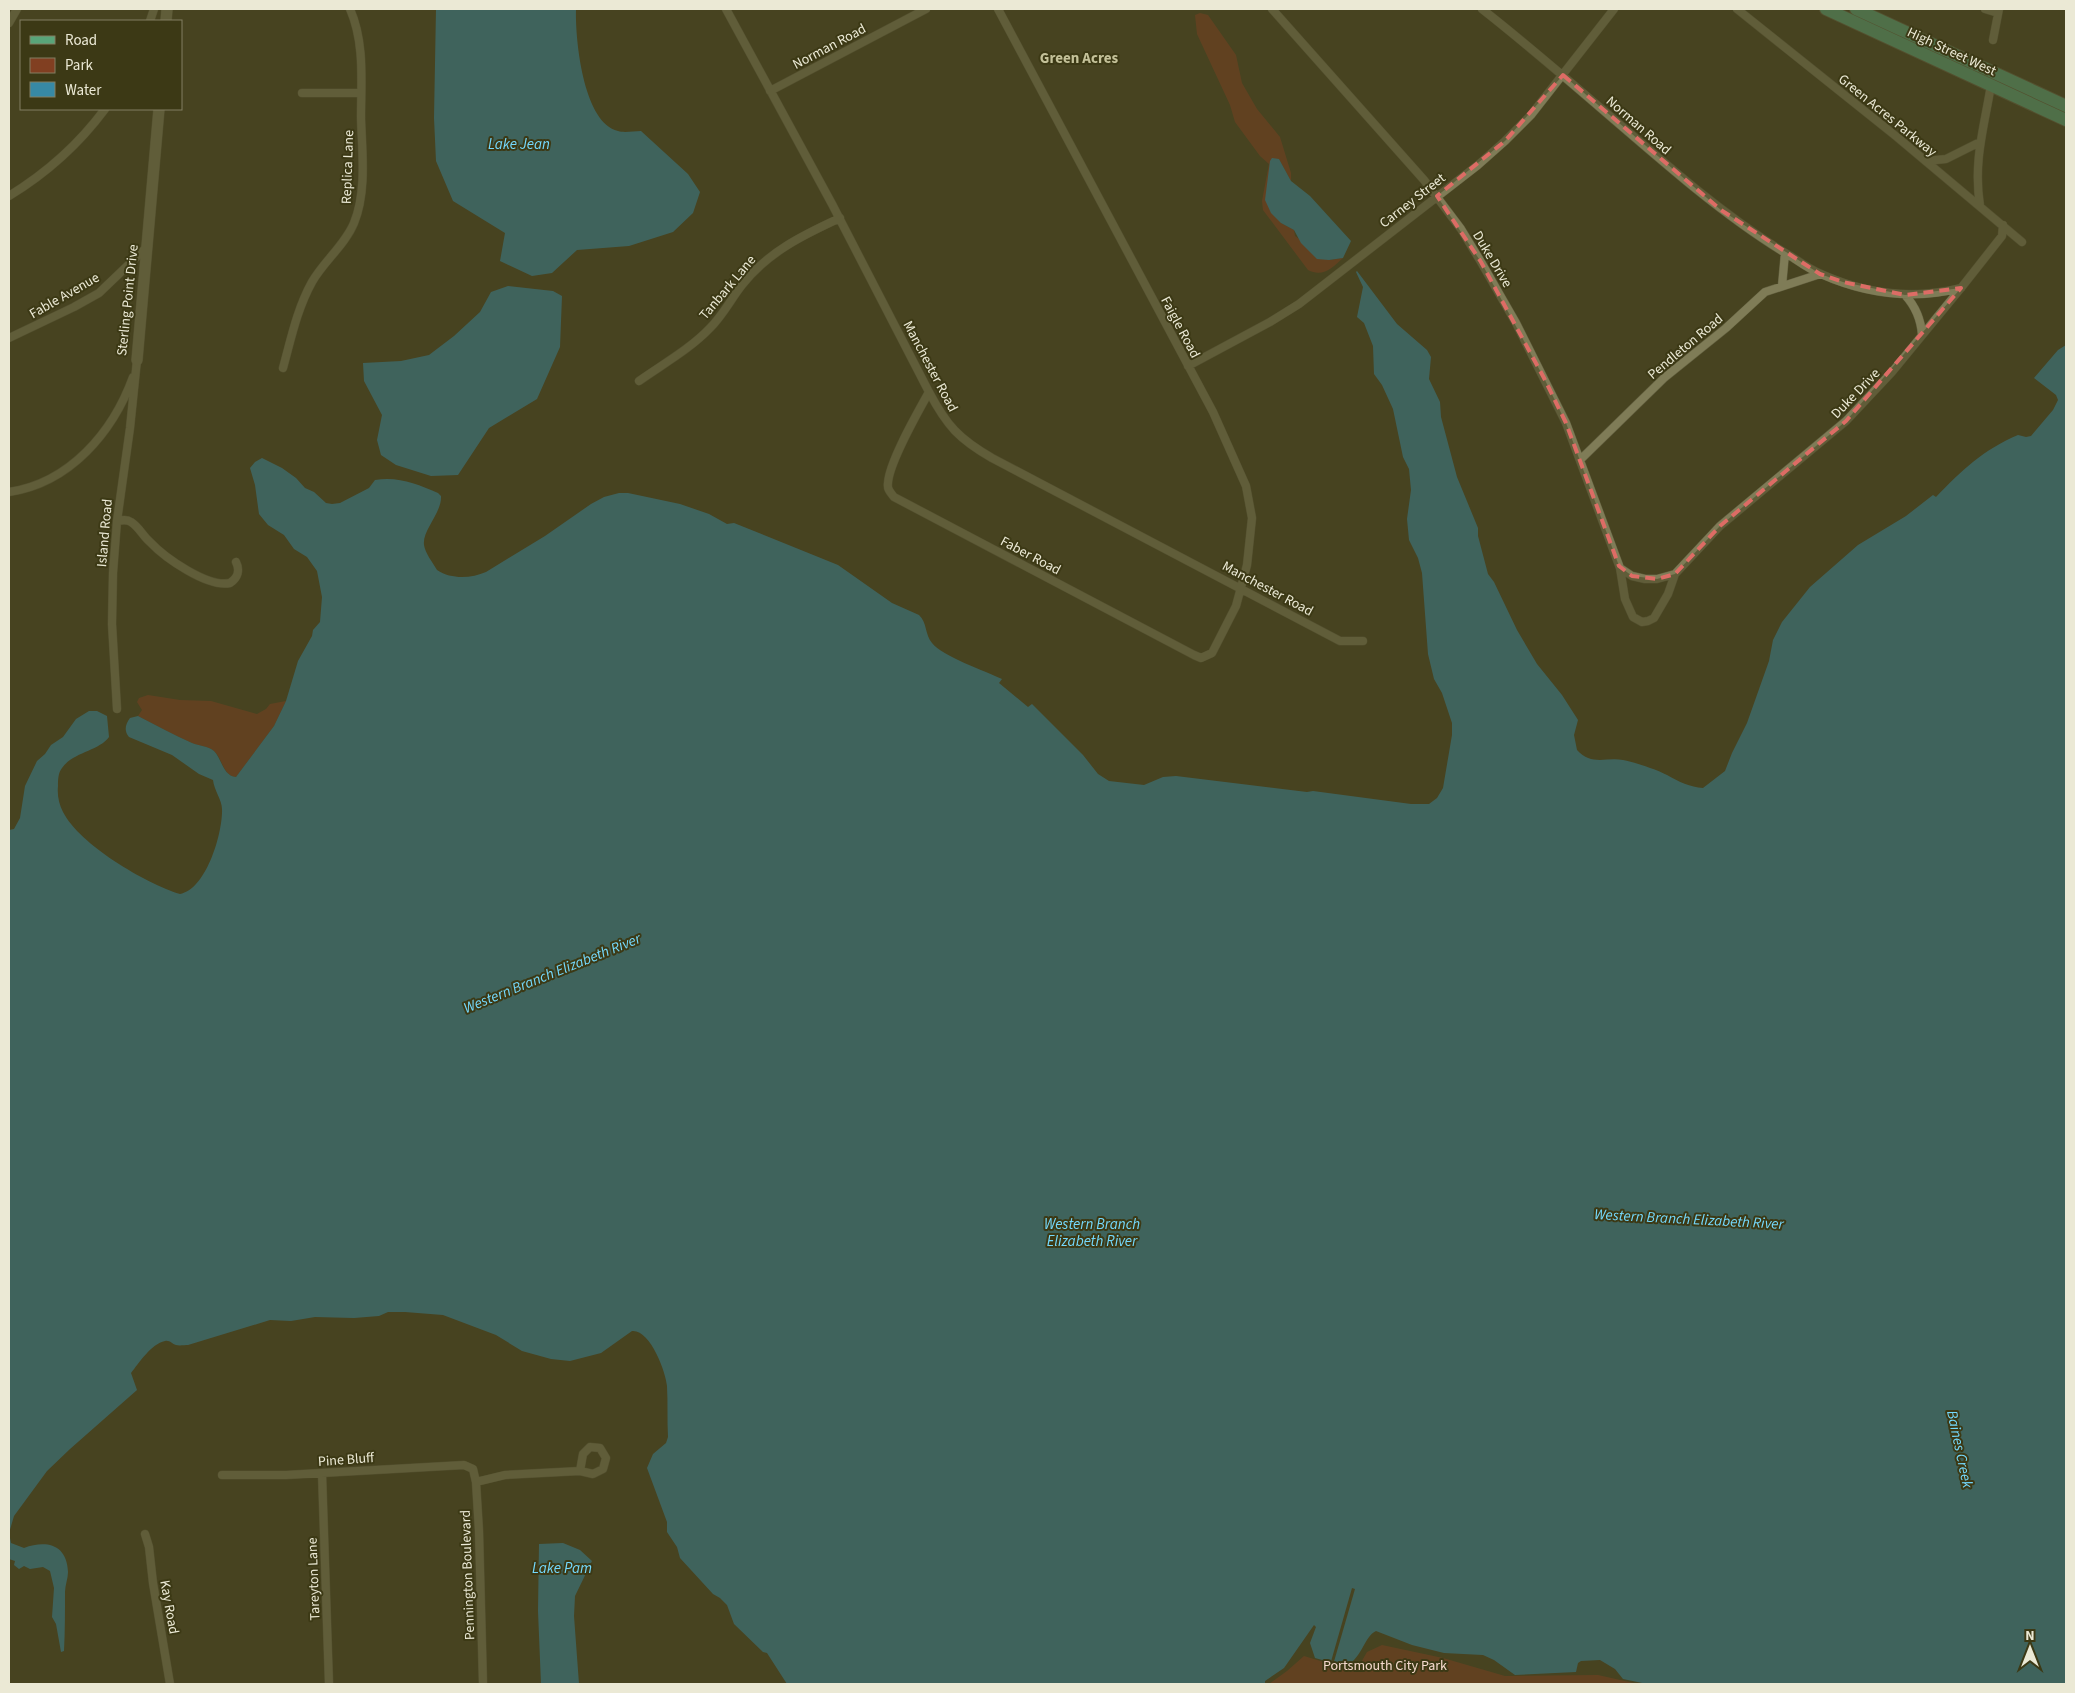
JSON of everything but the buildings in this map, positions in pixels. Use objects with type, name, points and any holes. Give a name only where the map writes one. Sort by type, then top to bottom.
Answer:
[{"type":"main road","name":"High Street West","points":[[1826,9],[2066,120]]},
{"type":"main road","name":"High Street West","points":[[1856,9],[2066,106]]},
{"type":"street","points":[[9,23],[17,9]]},
{"type":"street","name":"Replica Lane","points":[[283,368],[303,300],[323,264],[354,224],[358,210],[362,166],[360,49],[350,9]]},
{"type":"street","name":"Manchester Road","points":[[726,9],[840,218],[929,392],[950,427],[970,446],[1230,582],[1241,590],[1340,641],[1363,641]]},
{"type":"street","name":"Norman Road","points":[[770,91],[926,9]]},
{"type":"street","name":"Faigle Road","points":[[998,9],[1213,412],[1235,458],[1248,494],[1252,518],[1251,542],[1241,590],[1230,620],[1212,653],[1201,658],[1194,656]]},
{"type":"street","name":"Duke Drive","points":[[1272,9],[1375,123],[1437,196],[1481,262],[1516,323],[1566,424],[1620,568],[1628,609],[1633,618],[1642,622],[1654,618],[1663,606],[1675,574],[1720,526],[1846,421],[1870,397],[2002,236],[2003,225]]},
{"type":"street","name":"Norman Road","points":[[1482,9],[1563,75],[1664,164],[1721,210],[1820,274],[1867,289],[1905,295],[1934,294],[1961,288]]},
{"type":"street","name":"Carney Street","points":[[1188,366],[1270,322],[1299,304],[1478,165],[1531,115],[1614,9]]},
{"type":"street","name":"Green Acres Parkway","points":[[1737,9],[2022,242]]},
{"type":"street","points":[[1985,9],[1999,11],[1993,40]]},
{"type":"street","points":[[1980,206],[1976,181],[1980,142],[1991,86]]},
{"type":"street","points":[[302,93],[361,93]]},
{"type":"street","points":[[9,196],[65,154],[103,110]]},
{"type":"street","name":"Sterling Point Drive","points":[[9,492],[45,481],[72,464],[89,449],[109,425],[130,385],[137,360],[159,110]]},
{"type":"street","points":[[1926,162],[1946,159],[1980,142]]},
{"type":"street","name":"Tanbark Lane","points":[[639,381],[698,339],[711,327],[742,285],[767,259],[783,247],[840,218]]},
{"type":"street","name":"Fable Avenue","points":[[9,338],[99,293],[148,246]]},
{"type":"street","points":[[1782,286],[1785,253]]},
{"type":"street","name":"Pendleton Road","points":[[1580,460],[1664,378],[1726,328],[1765,292],[1820,274]]},
{"type":"street","points":[[1905,295],[1916,308],[1920,318],[1922,335]]},
{"type":"street","name":"Island Road","points":[[117,709],[112,624],[117,520],[137,360]]},
{"type":"street","name":"Faber Road","points":[[929,392],[896,458],[888,481],[890,492],[896,498],[1194,656]]},
{"type":"street","points":[[117,520],[134,524],[159,550],[192,573],[219,584],[230,583],[237,577],[236,562]]},
{"type":"street","points":[[1620,568],[1632,576],[1645,579],[1657,579],[1675,574]]},
{"type":"street","name":"Pine Bluff","points":[[222,1474],[322,1473],[464,1465],[470,1467]]},
{"type":"street","name":"Pennington Boulevard","points":[[470,1467],[475,1474],[476,1482],[483,1684]]},
{"type":"street","points":[[476,1482],[505,1475],[580,1471]]},
{"type":"street","name":"Tareyton Lane","points":[[322,1473],[329,1684]]},
{"type":"street","name":"Kay Road","points":[[145,1534],[149,1547],[153,1583],[170,1684]]},
{"type":"highlighted area","points":[[1563,75],[1721,210],[1820,274],[1843,282],[1905,295],[1961,288],[1846,421],[1720,526],[1675,574],[1657,579],[1632,576],[1619,566],[1566,423],[1544,378],[1481,262],[1437,196],[1505,141]]},
{"type":"green space","points":[[1200,13],[1208,15],[1236,55],[1242,83],[1257,109],[1280,137],[1291,173],[1291,181],[1279,159],[1281,223],[1294,230],[1295,236],[1329,260],[1343,258],[1323,272],[1318,273],[1308,270],[1263,210],[1262,201],[1269,164],[1260,156],[1235,122],[1230,105],[1197,34],[1195,15]]},
{"type":"green space","points":[[148,695],[180,700],[211,701],[257,714],[266,709],[270,704],[286,701],[274,726],[236,777],[228,774],[217,754],[212,749],[192,743],[138,716],[142,710],[137,702],[139,698]]},
{"type":"green space","name":"Portsmouth City Park","points":[[1382,1645],[1443,1658],[1505,1676],[1598,1675],[1638,1684],[1269,1684],[1304,1656],[1350,1670],[1359,1666],[1367,1652]]},
{"type":"water","name":"Lake Jean","points":[[436,9],[576,9],[577,39],[584,78],[589,97],[597,113],[606,125],[618,131],[641,131],[688,174],[700,192],[693,213],[673,232],[629,246],[577,250],[552,273],[532,276],[500,261],[505,233],[453,201],[436,161],[434,118]]},
{"type":"water","points":[[1272,158],[1279,159],[1291,181],[1310,196],[1351,241],[1343,258],[1317,259],[1301,243],[1294,230],[1281,223],[1271,213],[1265,200]]},
{"type":"water","name":"Western Branch Elizabeth River","points":[[1357,271],[1397,324],[1427,350],[1431,357],[1429,379],[1440,402],[1441,417],[1457,477],[1478,528],[1478,536],[1488,574],[1537,664],[1562,695],[1578,720],[1574,735],[1577,750],[1588,758],[1599,760],[1617,759],[1646,766],[1685,784],[1703,788],[1725,771],[1747,723],[1769,661],[1773,640],[1782,622],[1810,587],[1858,545],[1906,516],[1933,495],[1936,497],[1964,469],[1994,447],[2018,435],[2031,436],[2053,410],[2058,400],[2056,395],[2034,378],[2058,350],[2066,345],[2066,1684],[1647,1684],[1623,1679],[1615,1669],[1600,1660],[1581,1661],[1578,1663],[1576,1672],[1515,1675],[1494,1660],[1483,1655],[1444,1653],[1412,1645],[1376,1631],[1368,1638],[1354,1660],[1344,1666],[1315,1658],[1310,1643],[1316,1627],[1314,1625],[1284,1668],[1265,1681],[1265,1684],[787,1684],[767,1653],[763,1652],[734,1624],[727,1605],[713,1594],[680,1558],[677,1547],[667,1532],[667,1522],[647,1468],[653,1454],[666,1443],[668,1437],[667,1386],[664,1371],[656,1352],[645,1337],[639,1332],[632,1331],[601,1353],[570,1361],[551,1359],[522,1351],[496,1335],[443,1315],[405,1312],[388,1312],[379,1316],[354,1318],[315,1317],[291,1321],[270,1320],[188,1345],[175,1345],[167,1341],[160,1343],[146,1354],[131,1373],[137,1390],[47,1471],[14,1516],[9,1533],[9,830],[14,829],[20,818],[25,786],[37,761],[51,745],[63,737],[76,719],[89,711],[97,711],[107,716],[109,737],[99,746],[73,758],[61,770],[58,777],[59,803],[71,825],[98,850],[132,872],[180,894],[189,890],[205,872],[216,845],[222,819],[222,806],[213,780],[199,774],[172,755],[129,737],[126,728],[130,718],[138,716],[192,743],[212,749],[217,754],[228,774],[236,777],[274,726],[286,701],[298,661],[312,636],[313,630],[320,622],[322,597],[317,571],[307,557],[294,549],[284,535],[268,525],[259,514],[255,485],[250,468],[255,462],[262,458],[282,468],[326,503],[340,503],[369,488],[375,480],[383,479],[400,480],[438,493],[441,496],[440,502],[426,533],[424,545],[427,555],[437,570],[455,577],[475,576],[486,572],[604,497],[628,493],[680,504],[709,514],[727,524],[734,523],[838,565],[892,603],[919,615],[922,618],[930,640],[937,648],[954,658],[1002,679],[999,683],[1028,707],[1032,704],[1083,755],[1098,774],[1109,781],[1144,785],[1163,777],[1176,776],[1411,804],[1429,804],[1437,798],[1443,788],[1452,735],[1452,723],[1442,693],[1434,679],[1428,654],[1422,573],[1418,558],[1409,540],[1407,519],[1411,490],[1409,469],[1403,457],[1393,409],[1382,385],[1374,374],[1373,346],[1364,323],[1357,317],[1363,287]]},
{"type":"water","points":[[508,286],[553,291],[562,296],[560,347],[537,399],[489,428],[458,475],[431,476],[396,465],[381,455],[377,440],[382,415],[364,381],[363,363],[401,361],[429,355],[454,336],[480,312],[491,292]]},
{"type":"water","points":[[9,1533],[11,1543],[24,1548],[40,1544],[54,1546],[64,1555],[68,1572],[65,1589],[64,1651],[61,1652],[56,1624],[52,1617],[54,1588],[50,1571],[43,1567],[30,1569],[24,1566],[19,1569],[14,1565],[15,1561],[9,1559]]},
{"type":"water","name":"Lake Pam","points":[[563,1543],[580,1550],[592,1561],[575,1596],[574,1616],[579,1684],[541,1684],[538,1611],[539,1544]]},
{"type":"pier","points":[[1352,1588],[1355,1589],[1333,1665],[1330,1665]]},
{"type":"district","name":"Green Acres","points":[[1079,58]]},
{"type":"water label","name":"Baines Creek","points":[[1960,1449]]}]
